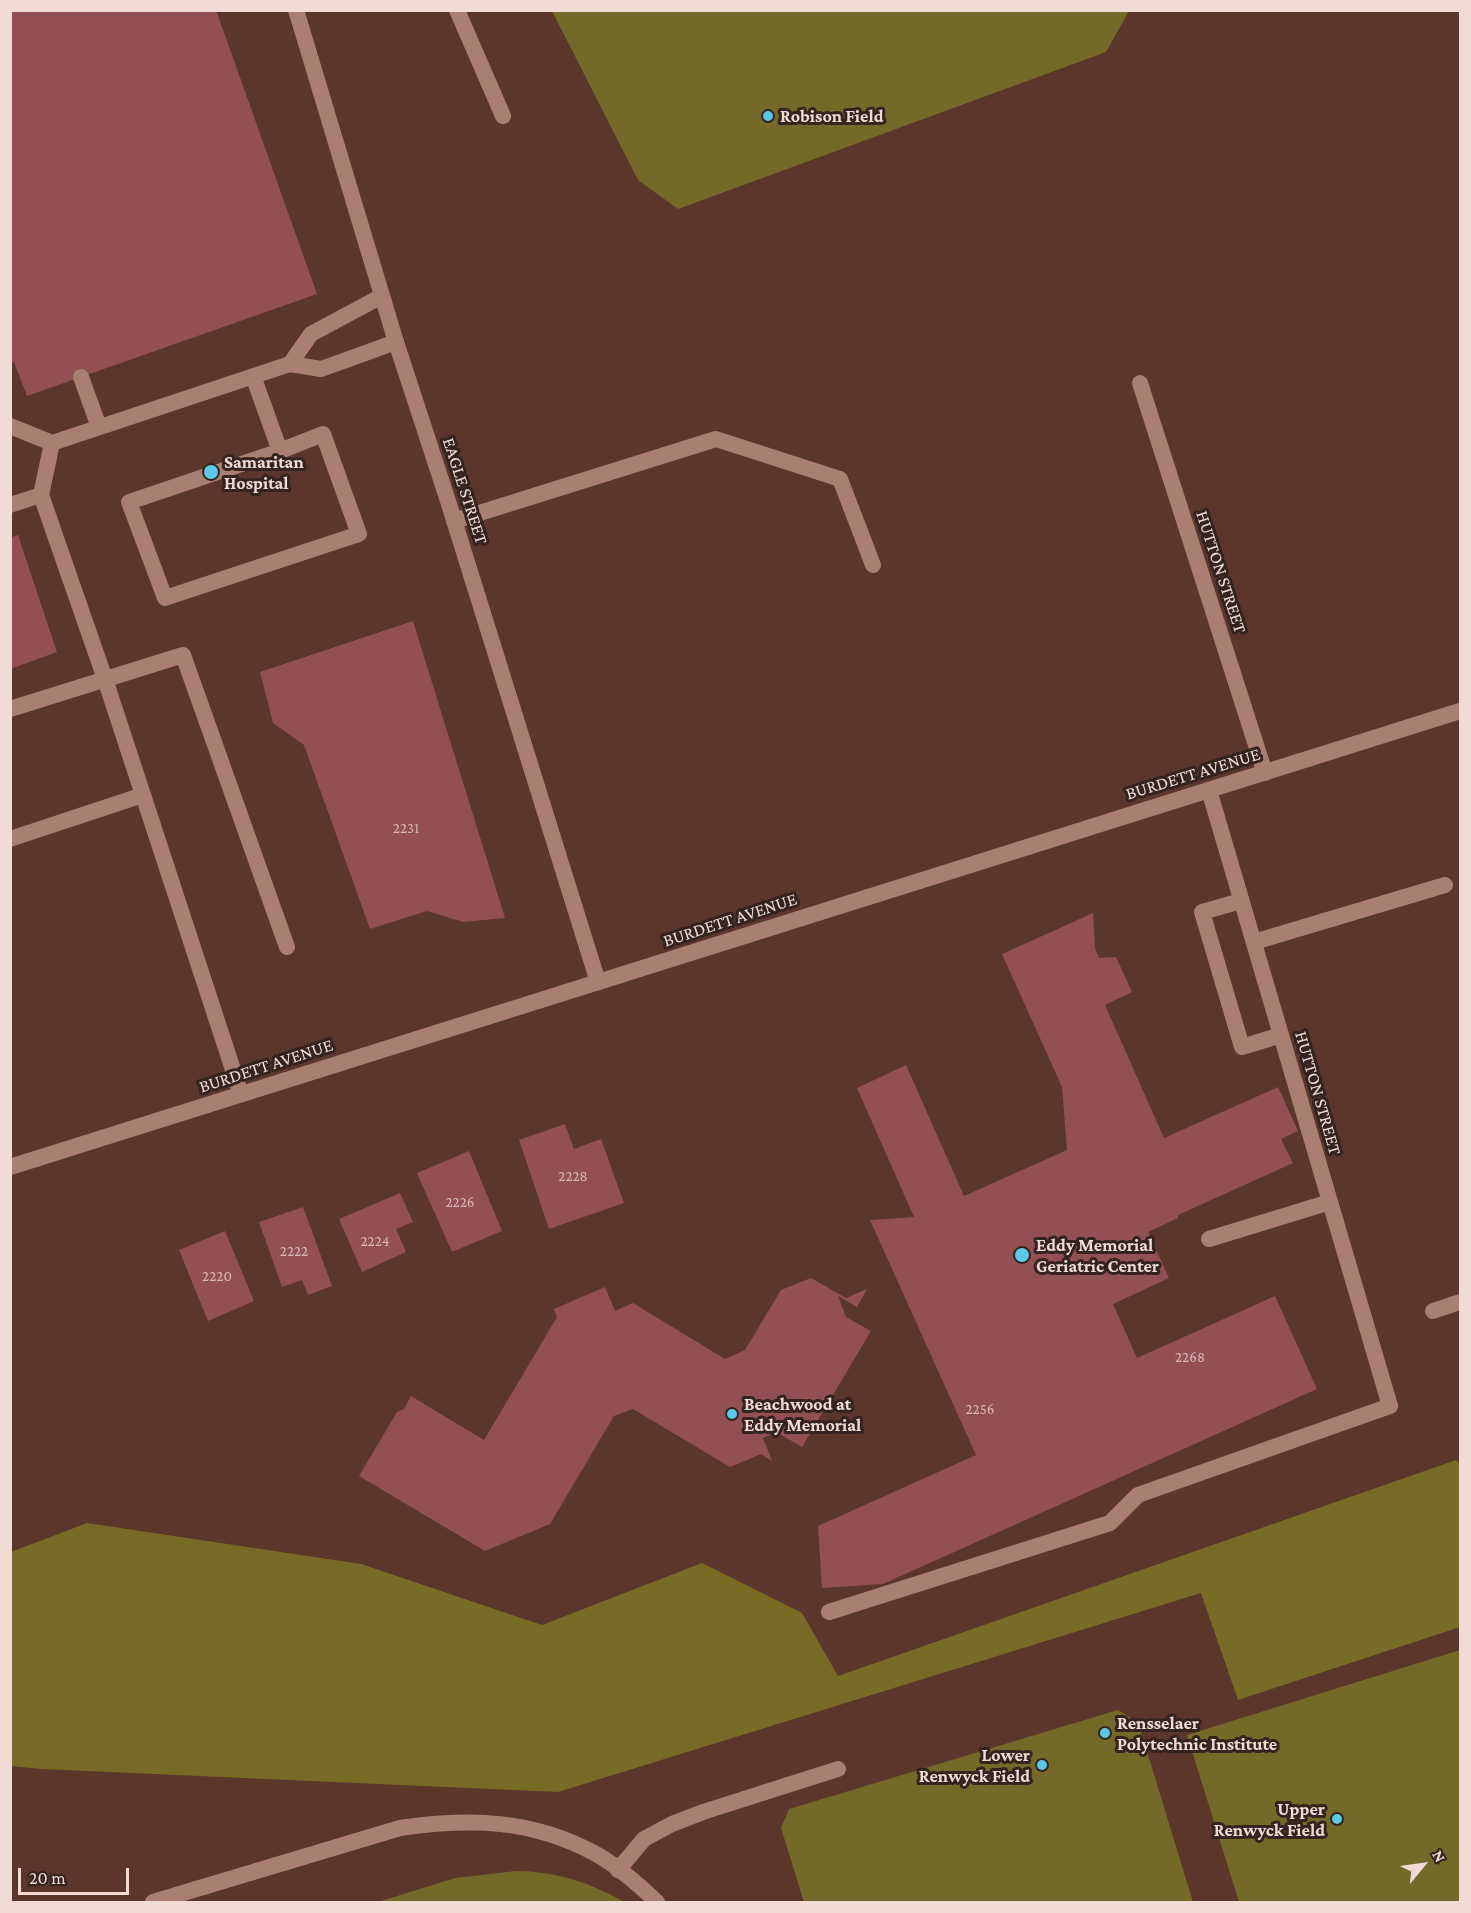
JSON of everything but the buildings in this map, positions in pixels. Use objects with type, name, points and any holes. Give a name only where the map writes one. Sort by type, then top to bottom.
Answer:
[{"type":"street","name":"EAGLE STREET","points":[[296,10],[396,342],[597,982]]},
{"type":"street","points":[[457,10],[503,116]]},
{"type":"street","points":[[290,364],[311,334],[382,296]]},
{"type":"street","points":[[10,426],[52,443],[290,364],[321,369],[396,342]]},
{"type":"street","points":[[253,376],[280,451]]},
{"type":"street","points":[[81,377],[99,427]]},
{"type":"street","name":"HUTTON STREET","points":[[1140,383],[1265,772]]},
{"type":"street","points":[[323,434],[359,534],[165,598],[129,502],[280,451],[323,434]]},
{"type":"street","points":[[454,521],[716,439],[840,479],[873,566]]},
{"type":"street","points":[[52,443],[41,495],[105,679],[241,1094]]},
{"type":"street","points":[[10,504],[41,495]]},
{"type":"street","points":[[10,709],[183,655],[287,947]]},
{"type":"street","name":"BURDETT AVENUE","points":[[10,1167],[1461,711]]},
{"type":"street","name":"HUTTON STREET","points":[[829,1612],[1110,1523],[1138,1495],[1390,1406],[1209,790]]},
{"type":"street","points":[[10,840],[143,795]]},
{"type":"street","points":[[1254,942],[1446,885]]},
{"type":"street","points":[[1241,901],[1202,912],[1218,968],[1242,1047],[1281,1035]]},
{"type":"street","points":[[1209,1239],[1330,1202]]},
{"type":"street","points":[[1434,1311],[1461,1302]]},
{"type":"street","points":[[618,1870],[644,1839],[672,1824],[838,1769]]},
{"type":"street","points":[[153,1902],[400,1828],[478,1821],[515,1825],[559,1838],[597,1854],[657,1902]]},
{"type":"shaded area","name":"Robison Field","points":[[552,11],[1129,11],[1106,52],[678,209],[638,180]]},
{"type":"shaded area","points":[[1456,1460],[1460,1464],[1460,1627],[1238,1700],[1201,1593],[558,1792],[11,1766],[11,1552],[87,1523],[361,1564],[542,1625],[702,1563],[802,1613],[838,1676]]},
{"type":"shaded area","name":"Upper Renwyck Field","points":[[1460,1650],[1460,1902],[1239,1902],[1187,1735]]},
{"type":"shaded area","name":"Lower Renwyck Field","points":[[1118,1710],[1138,1722],[1193,1902],[804,1902],[781,1828],[789,1809]]},
{"type":"shaded area","points":[[516,1871],[544,1873],[572,1879],[624,1902],[378,1902],[455,1878]]},
{"type":"place","name":"Robison Field","points":[[768,116]]},
{"type":"place","name":"Samaritan Hospital","points":[[211,472]]},
{"type":"place","name":"Eddy Memorial Geriatric Center","points":[[1022,1255]]},
{"type":"place","name":"Beachwood at Eddy Memorial","points":[[732,1414]]},
{"type":"place","name":"Rensselaer Polytechnic Institute","points":[[1105,1733]]},
{"type":"place","name":"Lower Renwyck Field","points":[[1042,1765]]},
{"type":"place","name":"Upper Renwyck Field","points":[[1337,1819]]}]
